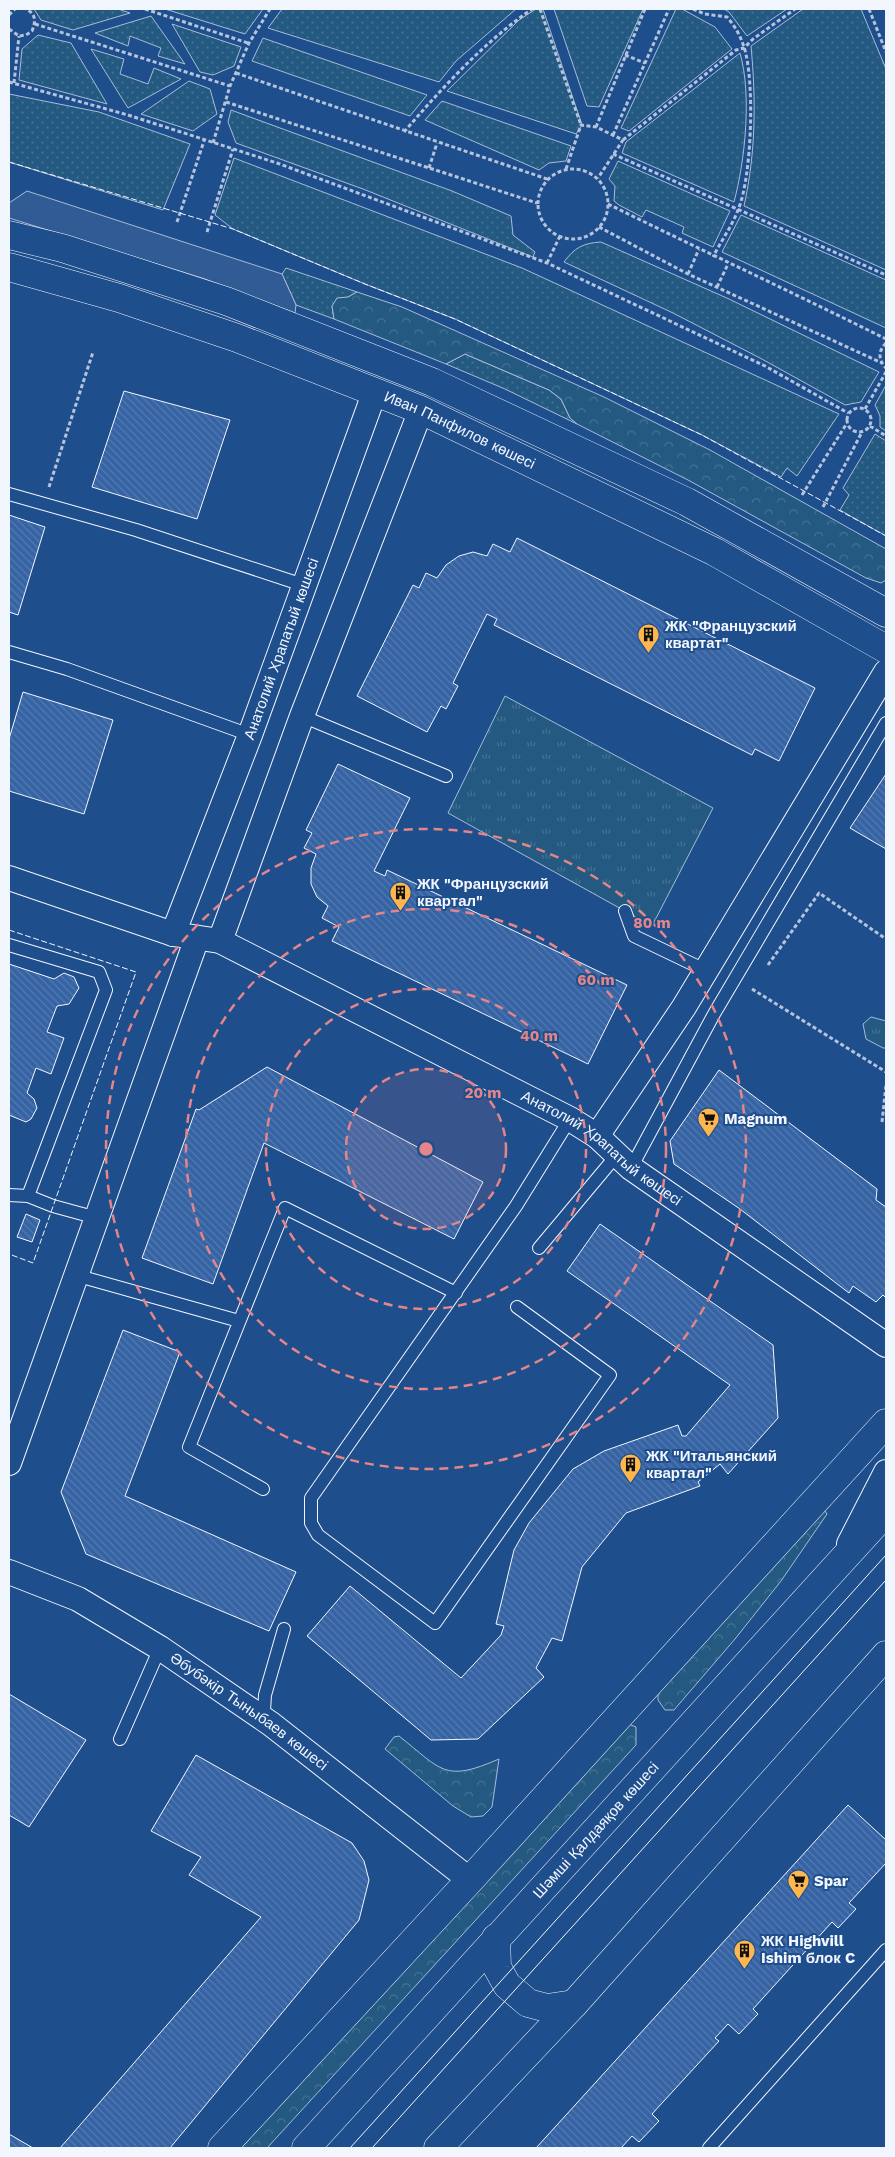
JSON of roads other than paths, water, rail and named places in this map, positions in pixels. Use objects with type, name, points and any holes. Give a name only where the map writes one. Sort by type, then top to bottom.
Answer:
[{"type":"street","name":"Иван Панфилов көшесі","points":[[9,235],[62,248],[226,301],[432,382],[687,502],[886,613]]},
{"type":"street","name":"Иван Панфилов көшесі","points":[[9,267],[119,298],[237,338],[421,410],[715,552],[886,648]]},
{"type":"street","name":"Анатолий Храпатый көшесі","points":[[174,934],[250,735],[386,363]]},
{"type":"street","points":[[9,1463],[97,1218],[208,939],[302,716],[432,382]]},
{"type":"street","points":[[598,1136],[706,971],[886,672]]},
{"type":"street","name":"Анатолий Храпатый көшесі","points":[[9,878],[174,934],[208,939],[570,1119],[598,1136],[624,1162],[886,1345]]},
{"type":"street","points":[[222,2148],[470,1880],[886,1423]]},
{"type":"street","points":[[836,1568],[886,1472]]},
{"type":"street","name":"Шәмші Қалдаяқов көшесі","points":[[306,2148],[886,1512]]},
{"type":"street","name":"Әбубәкір Тыныбаев көшесі","points":[[9,1572],[78,1599],[160,1648],[271,1724],[470,1880]]},
{"type":"street","points":[[438,2148],[574,2004],[885,1660]]},
{"type":"street","points":[[496,1938],[497,1966],[506,1985],[528,2003],[547,2008],[574,2004]]},
{"type":"lane","points":[[9,494],[44,502],[304,586]]},
{"type":"lane","points":[[9,652],[67,669],[250,735]]},
{"type":"lane","points":[[302,716],[446,776]]},
{"type":"lane","points":[[539,1248],[624,1162],[886,723]]},
{"type":"lane","points":[[625,911],[634,936],[706,971]]},
{"type":"lane","points":[[9,945],[99,972],[106,990],[28,1196]]},
{"type":"lane","points":[[517,1307],[610,1374],[435,1623],[318,1535],[311,1522],[311,1498],[516,1206],[570,1119]]},
{"type":"lane","points":[[9,1195],[28,1196],[53,1206],[97,1218]]},
{"type":"lane","points":[[263,1489],[189,1448],[285,1208],[456,1293]]},
{"type":"lane","points":[[75,1275],[240,1321]]},
{"type":"lane","points":[[271,1724],[264,1711],[265,1695],[284,1630]]},
{"type":"lane","points":[[120,1740],[160,1648]]},
{"type":"lane","points":[[709,2148],[885,1955]]},
{"type":"tram line","points":[[350,2148],[886,1555]]},
{"type":"tram line","points":[[372,2148],[886,1580]]},
{"type":"place","name":"ЖК \"Французский квартат\"","points":[[649,654]]},
{"type":"place","name":"ЖК \"Французский квартал\"","points":[[401,912]]},
{"type":"place","name":"Magnum","points":[[708,1138]]},
{"type":"place","name":"ЖК \"Итальянский квартал\"","points":[[630,1484]]},
{"type":"place","name":"Spar","points":[[798,1900]]},
{"type":"place","name":"ЖК Highvill Ishim блок C","points":[[745,1969]]}]
